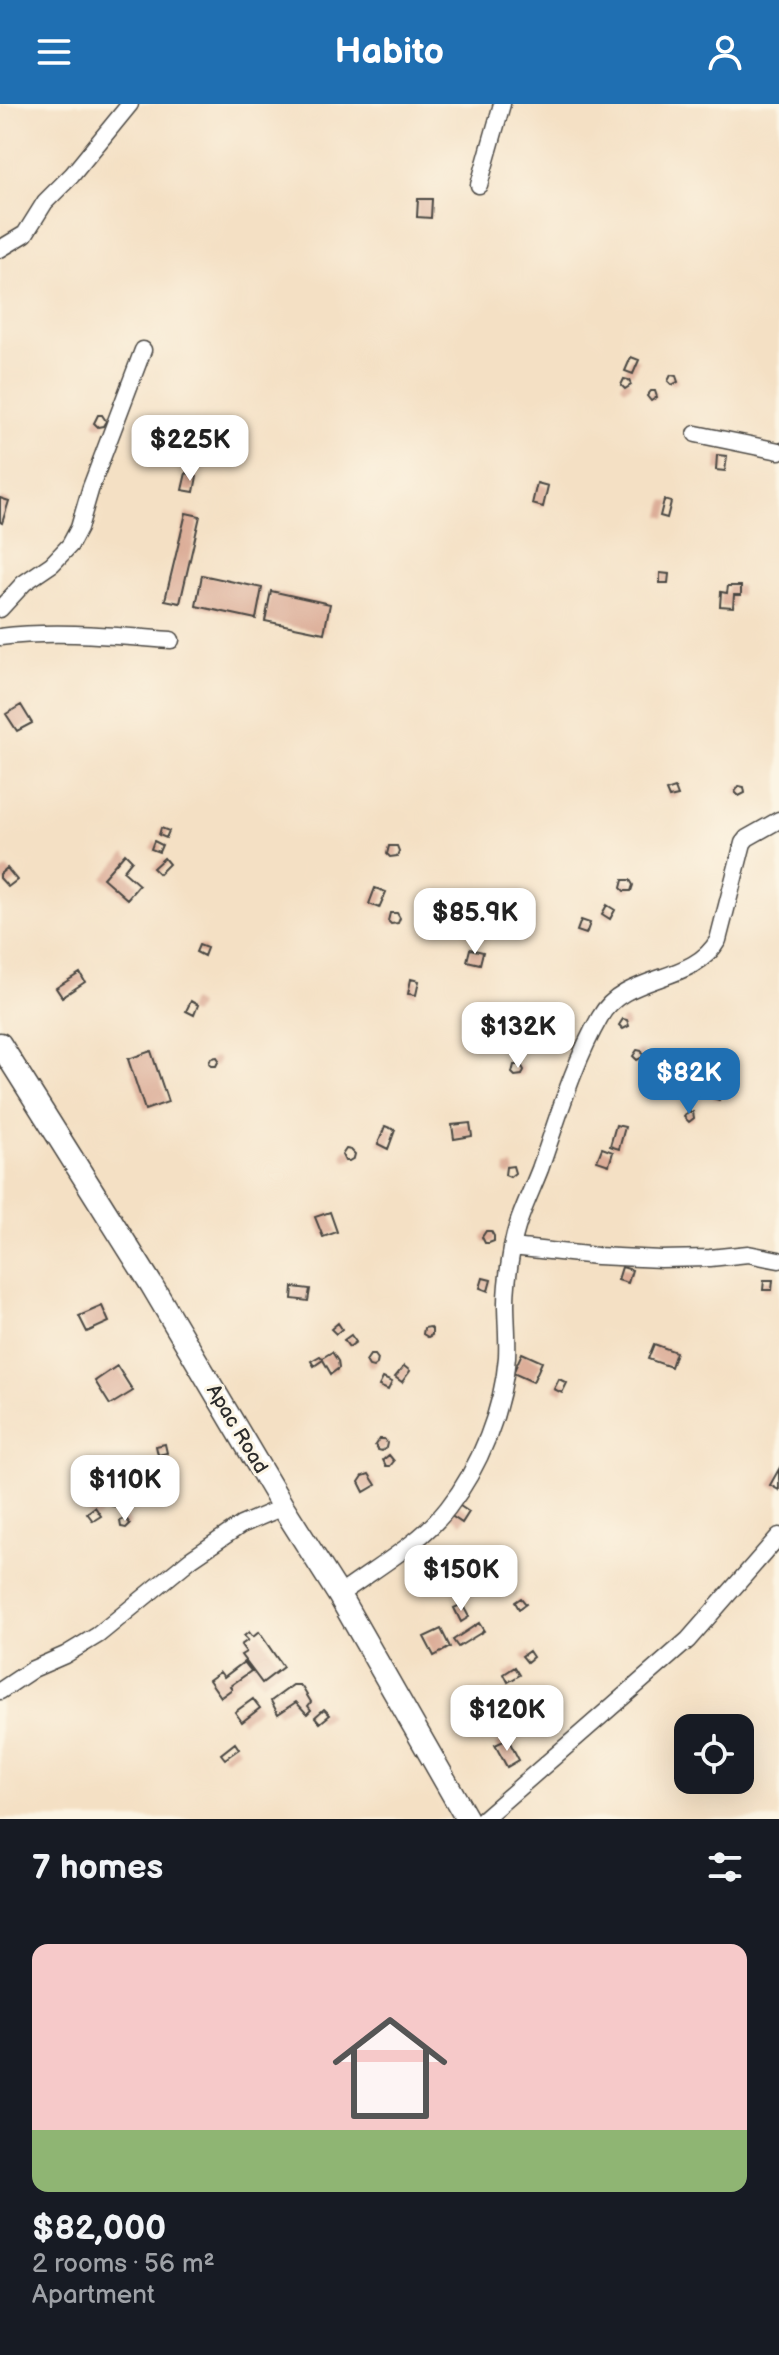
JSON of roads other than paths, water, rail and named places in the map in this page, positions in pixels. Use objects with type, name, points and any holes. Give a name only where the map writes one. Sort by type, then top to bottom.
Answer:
[{"type":"main road","name":"Apac Road","points":[[0,1044],[151,1284],[339,1595],[467,1819]]},
{"type":"street","points":[[0,249],[25,234],[45,202],[72,175],[130,104]]},
{"type":"street","points":[[479,185],[502,104]]},
{"type":"street","points":[[0,609],[24,583],[52,564],[70,545],[79,528],[91,487],[143,350]]},
{"type":"street","points":[[696,434],[779,451]]},
{"type":"street","points":[[0,637],[21,634],[106,635],[171,640]]},
{"type":"street","points":[[339,1595],[433,1525],[450,1505],[482,1450],[507,1359],[506,1302],[516,1227],[583,1048],[601,1013],[612,1000],[694,963],[713,949],[743,843],[779,820]]},
{"type":"street","points":[[512,1247],[597,1256],[661,1259],[748,1254],[779,1260]]},
{"type":"street","points":[[0,1691],[33,1669],[65,1655],[98,1635],[191,1559],[241,1525],[283,1507]]},
{"type":"street","points":[[483,1819],[688,1640],[779,1536]]}]
